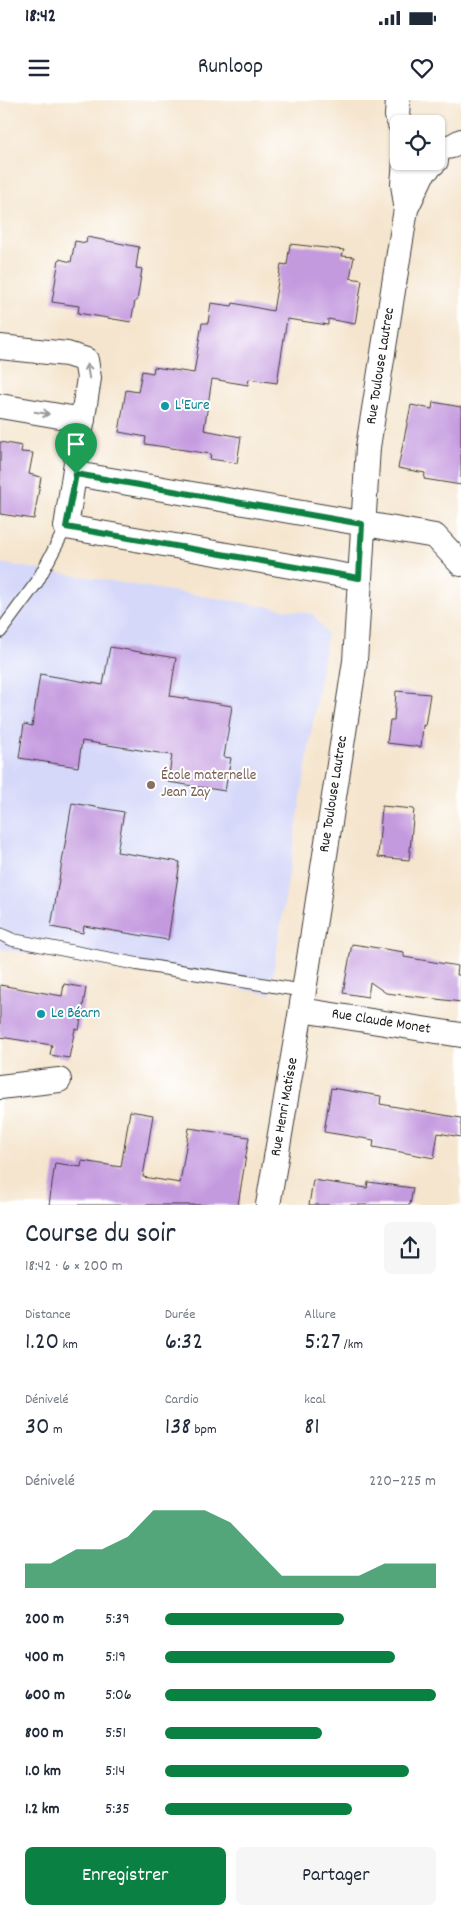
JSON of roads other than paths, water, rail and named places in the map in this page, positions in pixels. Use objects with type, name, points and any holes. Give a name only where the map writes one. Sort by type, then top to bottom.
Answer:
[{"type":"street","name":"Rue Toulouse Lautrec","points":[[303,1000],[355,661],[368,448],[406,209],[405,170]]},
{"type":"street","name":"Rue Toulouse Lautrec","points":[[406,209],[426,170]]},
{"type":"street","points":[[0,347],[68,354],[86,360],[89,378],[84,420],[66,527],[359,578]]},
{"type":"street","points":[[0,406],[84,420]]},
{"type":"street","points":[[76,474],[435,536],[459,557]]},
{"type":"street","name":"Rue Claude Monet","points":[[303,1000],[461,1035]]},
{"type":"street","name":"Rue Henri Matisse","points":[[268,1205],[303,1000]]},
{"type":"street","points":[[0,1087],[59,1080]]},
{"type":"lane","points":[[0,632],[38,582],[66,527]]},
{"type":"lane","points":[[0,934],[13,940],[137,964],[303,1000]]},
{"type":"place","name":"L'Eure","points":[[165,406]]},
{"type":"place","name":"École maternelle Jean Zay","points":[[151,785]]},
{"type":"place","name":"Le Béarn","points":[[41,1014]]}]
